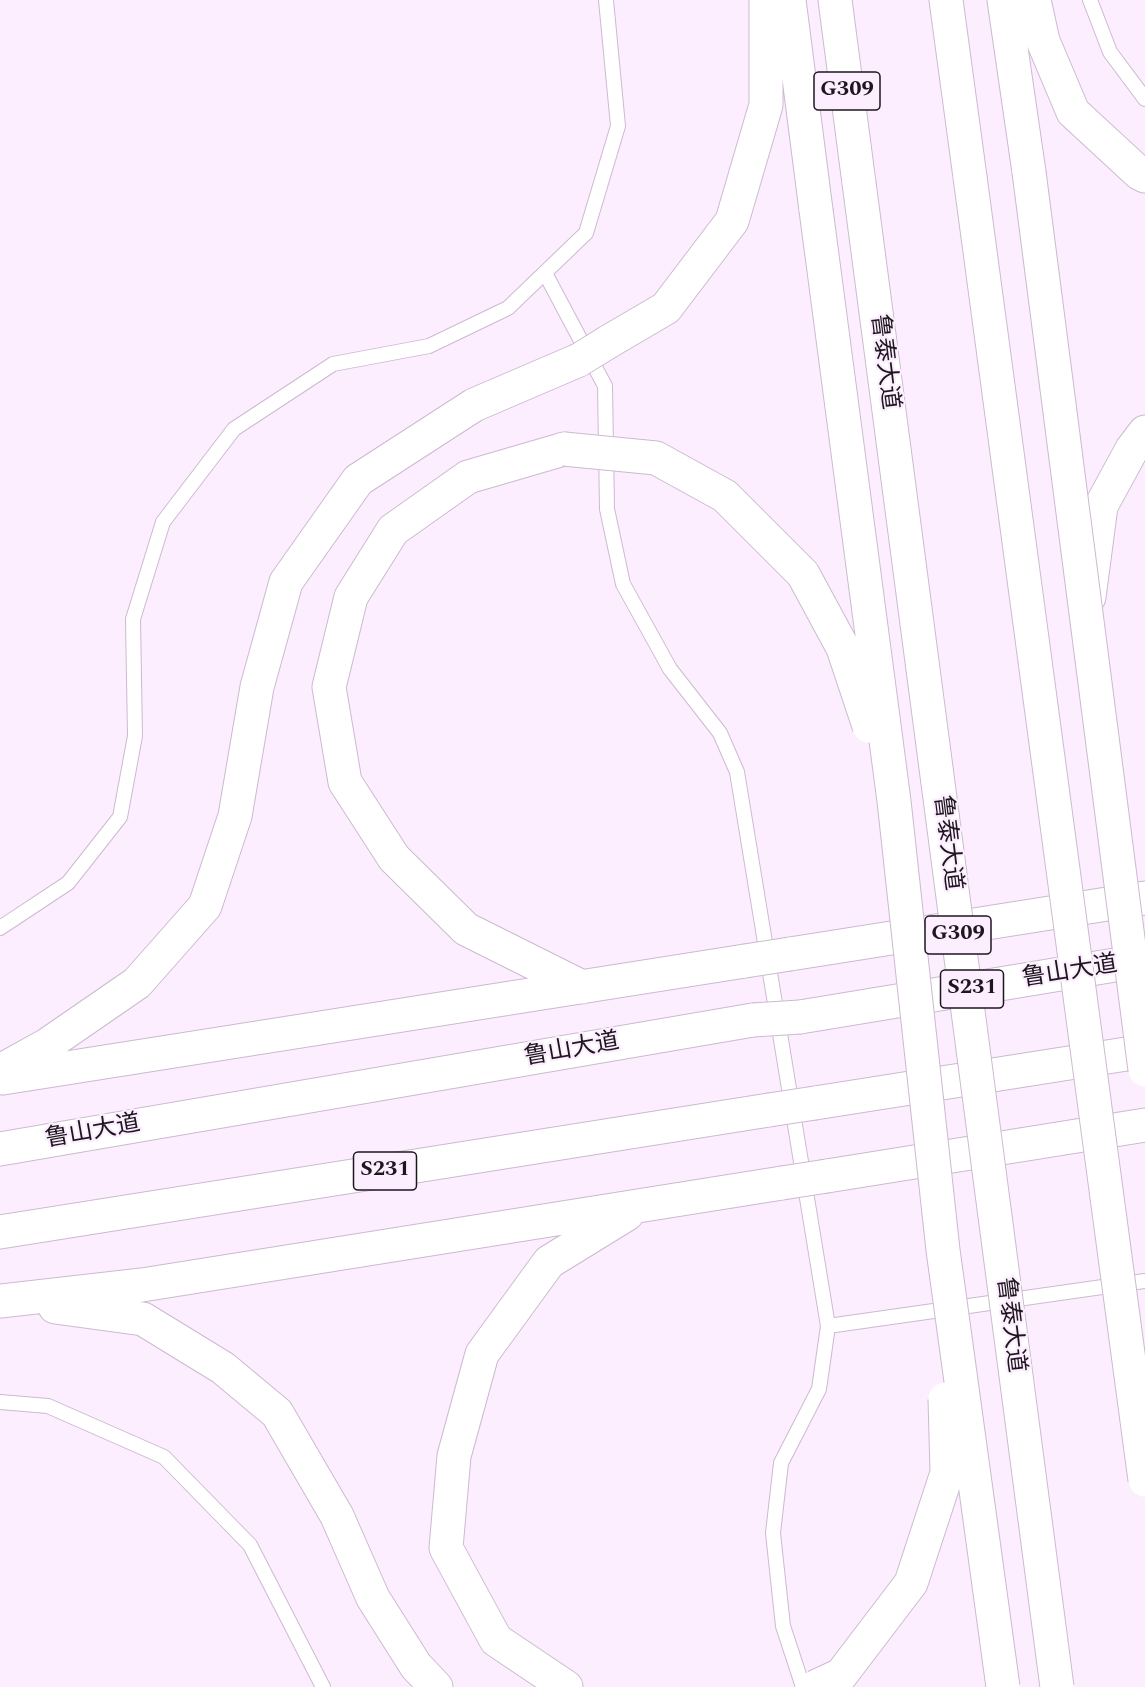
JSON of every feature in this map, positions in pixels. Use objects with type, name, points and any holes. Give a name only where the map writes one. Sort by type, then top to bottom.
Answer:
[{"type":"main road","points":[[0,1071],[47,1045],[137,983],[205,906],[235,816],[256,687],[286,582],[358,480],[474,405],[579,360],[666,308],[732,221],[766,105],[766,0]]},
{"type":"main road","points":[[789,0],[894,801],[943,1250],[1003,1687]]},
{"type":"main road","name":"鲁泰大道","points":[[835,0],[1057,1687]]},
{"type":"main road","points":[[946,0],[1145,1480]]},
{"type":"main road","points":[[1004,0],[1029,172],[1145,1070]]},
{"type":"main road","points":[[1034,0],[1043,41],[1073,112],[1145,176]]},
{"type":"main road","points":[[1087,616],[1101,506],[1132,449],[1145,432]]},
{"type":"main road","points":[[582,987],[466,929],[394,858],[345,782],[329,687],[351,597],[393,530],[468,477],[564,449],[656,458],[725,496],[803,574],[843,648],[894,801]]},
{"type":"main road","points":[[0,1079],[1145,898]]},
{"type":"main road","name":"鲁山大道","points":[[0,1149],[753,1020],[800,1017],[1145,960]]},
{"type":"main road","name":"S231","points":[[0,1232],[1145,1051]]},
{"type":"main road","points":[[3,1300],[142,1286],[1145,1125]]},
{"type":"main road","points":[[566,1687],[496,1640],[446,1548],[454,1456],[482,1354],[549,1262],[641,1206]]},
{"type":"main road","points":[[815,1687],[842,1676],[911,1583],[947,1473],[943,1250]]},
{"type":"main road","points":[[3,1300],[143,1319],[223,1368],[277,1413],[337,1516],[373,1598],[416,1666],[436,1687]]},
{"type":"lane","points":[[0,928],[68,883],[120,817],[135,736],[133,619],[163,522],[234,429],[333,364],[429,346],[508,308],[586,233],[618,126],[606,0]]},
{"type":"lane","points":[[1090,0],[1110,52],[1145,99]]},
{"type":"lane","points":[[545,273],[605,386],[608,509],[623,584],[670,669],[720,733],[737,772],[828,1326],[819,1389],[781,1463],[773,1533],[783,1626],[803,1687]]},
{"type":"lane","points":[[828,1326],[1145,1281]]},
{"type":"lane","points":[[0,1402],[48,1406],[164,1457],[250,1545],[323,1687]]}]
